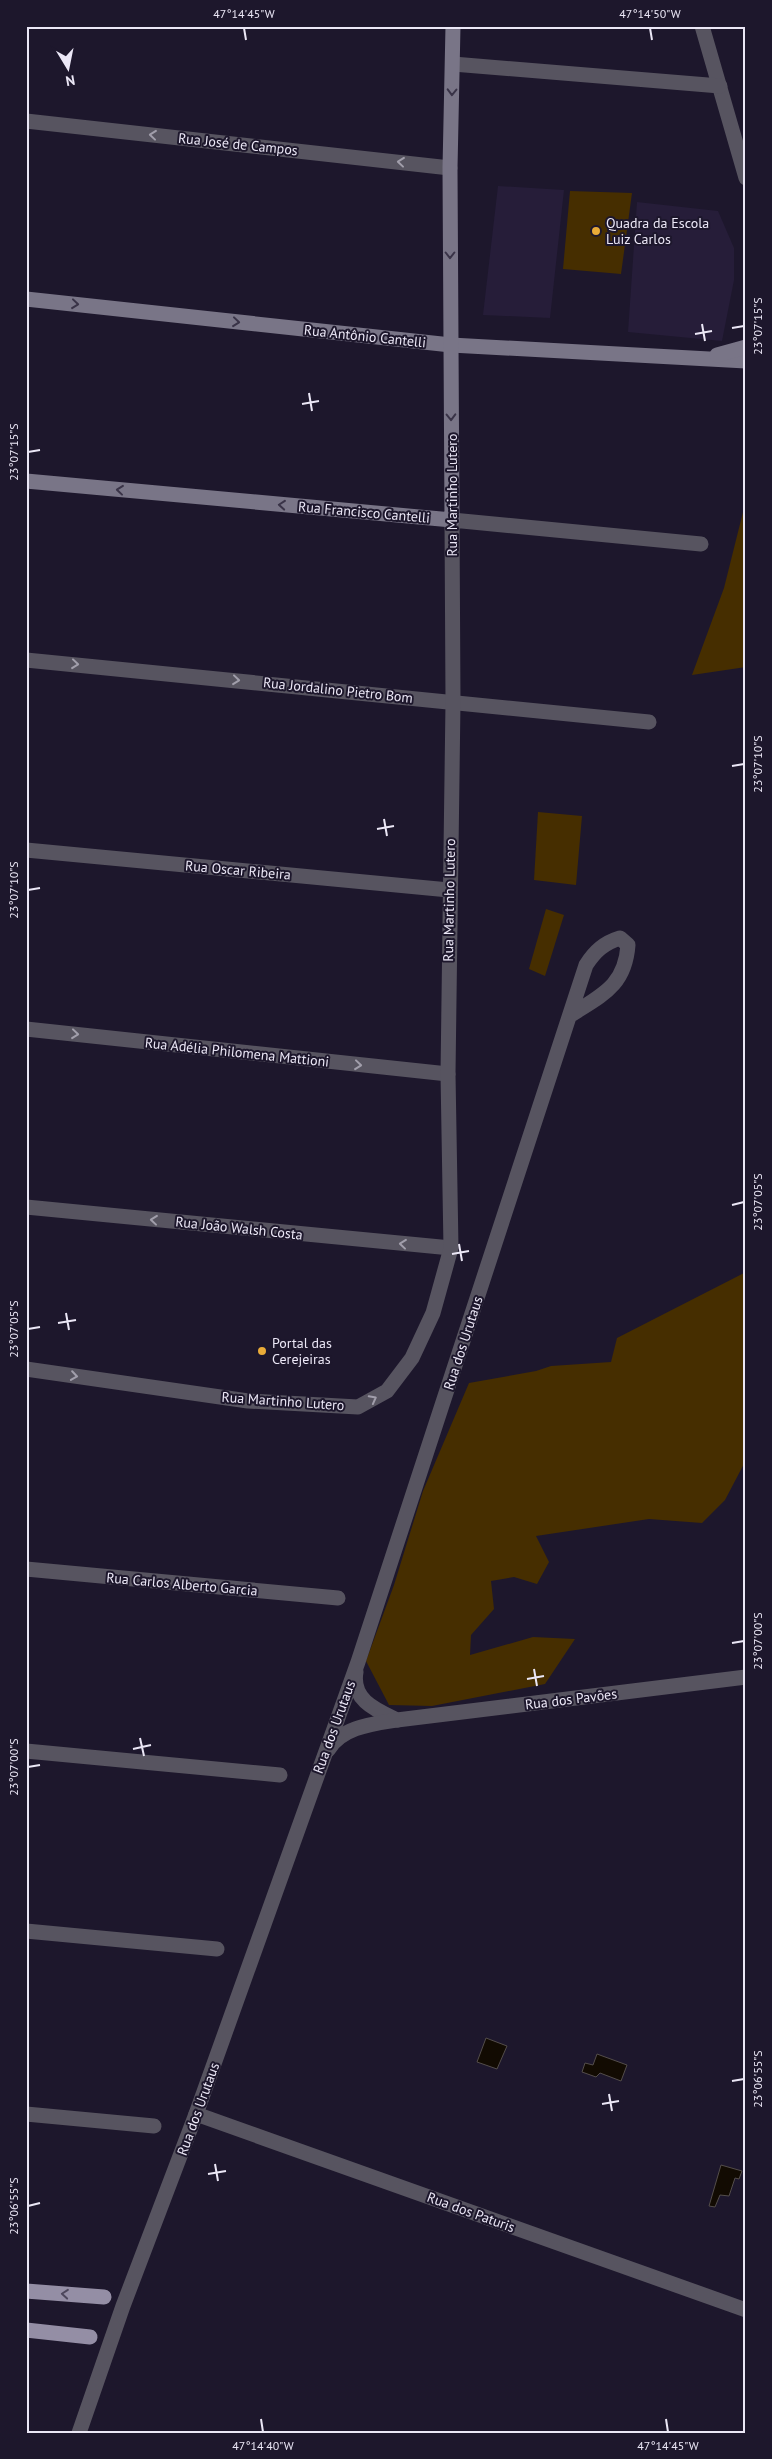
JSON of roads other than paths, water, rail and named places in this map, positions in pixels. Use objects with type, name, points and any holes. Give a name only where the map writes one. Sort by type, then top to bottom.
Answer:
[{"type":"main road","points":[[26,2291],[104,2298]]},
{"type":"main road","points":[[26,2330],[90,2336]]},
{"type":"street","name":"Rua Martinho Lutero","points":[[26,1369],[248,1401],[358,1407],[387,1391],[412,1358],[433,1313],[451,1248],[448,1074],[453,702],[450,168],[453,26]]},
{"type":"street","points":[[702,26],[746,178]]},
{"type":"street","points":[[453,64],[720,86]]},
{"type":"street","name":"Rua José de Campos","points":[[26,121],[450,168]]},
{"type":"street","name":"Rua Antônio Cantelli","points":[[26,299],[450,345],[706,358],[746,362]]},
{"type":"street","points":[[706,358],[746,347]]},
{"type":"street","name":"Rua Francisco Cantelli","points":[[26,481],[701,544]]},
{"type":"street","name":"Rua Jordalino Pietro Bom","points":[[26,660],[649,722]]},
{"type":"street","name":"Rua Oscar Ribeira","points":[[26,850],[449,890]]},
{"type":"street","name":"Rua dos Urutaus","points":[[79,2433],[122,2306],[196,2114],[358,1662],[586,965],[594,952],[609,941],[620,938],[628,945],[627,960],[620,977],[611,989],[571,1015]]},
{"type":"street","name":"Rua Adélia Philomena Mattioni","points":[[26,1029],[448,1074]]},
{"type":"street","name":"Rua João Walsh Costa","points":[[26,1207],[451,1248]]},
{"type":"street","name":"Rua Carlos Alberto Garcia","points":[[26,1569],[338,1598]]},
{"type":"street","points":[[358,1662],[354,1684],[361,1696],[374,1709],[397,1720]]},
{"type":"street","name":"Rua dos Pavões","points":[[320,1764],[334,1740],[353,1730],[397,1720],[746,1678]]},
{"type":"street","points":[[26,1751],[280,1775]]},
{"type":"street","points":[[26,1931],[216,1949]]},
{"type":"street","points":[[26,2114],[154,2126]]},
{"type":"street","name":"Rua dos Paturis","points":[[196,2114],[746,2310]]},
{"type":"place","name":"Quadra da Escola Luiz Carlos","points":[[596,231]]},
{"type":"place","name":"Portal das Cerejeiras","points":[[262,1351]]}]
